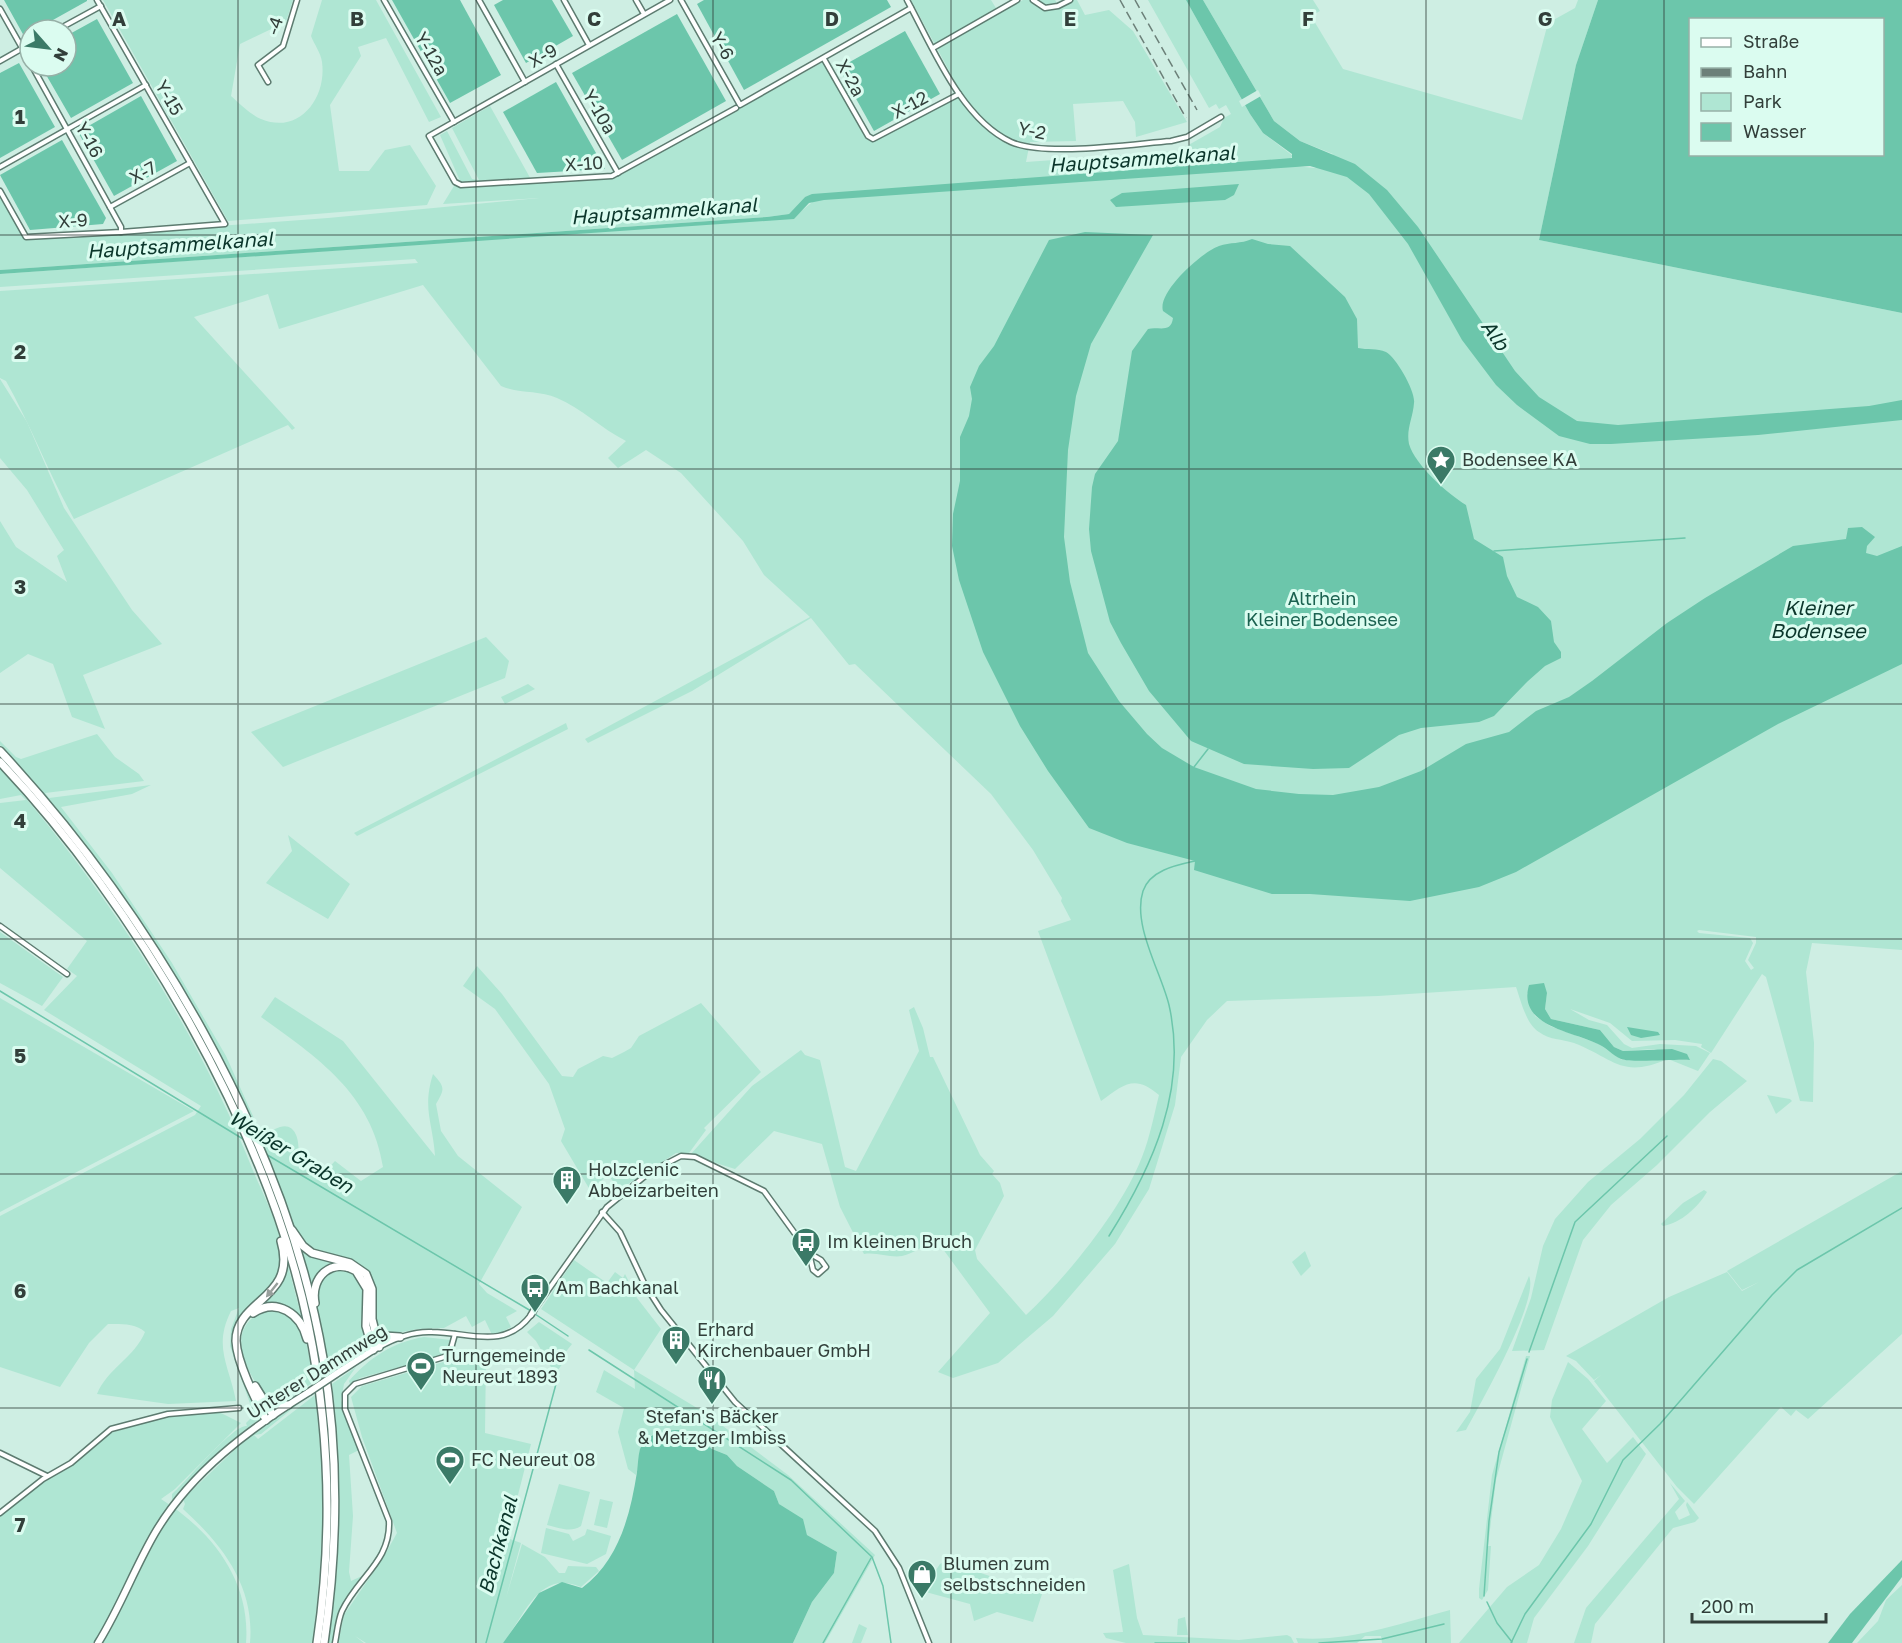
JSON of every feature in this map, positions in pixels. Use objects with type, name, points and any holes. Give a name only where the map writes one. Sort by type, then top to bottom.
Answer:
[{"type":"highway","points":[[0,751],[79,844],[148,941],[201,1030],[251,1143],[301,1294],[316,1367],[324,1430],[328,1515],[324,1591],[317,1643]]},
{"type":"highway","points":[[0,762],[74,849],[132,930],[198,1040],[244,1135],[259,1151],[286,1221],[316,1323]]},
{"type":"highway","points":[[269,1418],[240,1358],[236,1341],[244,1318],[271,1292],[281,1276],[284,1254],[276,1225],[276,1215]]},
{"type":"highway","points":[[286,1221],[298,1240],[312,1253],[350,1263],[366,1274],[372,1289],[376,1349]]},
{"type":"highway","points":[[324,1643],[334,1556],[335,1484],[330,1417],[313,1294],[318,1278],[324,1272],[336,1267],[353,1269],[362,1277],[367,1289],[366,1326],[376,1349]]},
{"type":"highway","points":[[269,1418],[265,1402],[253,1382],[240,1343],[242,1327],[255,1311],[274,1306],[295,1316],[306,1334],[316,1367]]},
{"type":"highway","points":[[375,1329],[384,1336],[400,1337]]},
{"type":"highway","points":[[265,1402],[271,1405],[288,1405]]},
{"type":"main road","name":"Unterer Dammweg","points":[[98,1643],[149,1543],[168,1513],[222,1454],[288,1405],[376,1349]]},
{"type":"street","name":"Y-15","points":[[97,0],[216,210]]},
{"type":"street","name":"-4","points":[[268,82],[258,65],[283,46],[297,0]]},
{"type":"street","name":"Y-12a","points":[[384,0],[454,122]]},
{"type":"street","points":[[479,0],[525,82]]},
{"type":"street","points":[[564,0],[590,45]]},
{"type":"street","points":[[636,0],[644,14]]},
{"type":"street","name":"X-9","points":[[455,182],[429,136],[670,0]]},
{"type":"street","name":"Y-6","points":[[681,0],[738,106]]},
{"type":"street","name":"Y-2","points":[[907,0],[959,94],[974,115],[1012,142],[1036,148],[1171,141],[1187,136],[1221,117]]},
{"type":"street","points":[[933,48],[1017,0]]},
{"type":"street","points":[[1033,0],[1045,8],[1058,6],[1070,0]]},
{"type":"street","points":[[1058,6],[1062,0]]},
{"type":"street","points":[[78,19],[101,6]]},
{"type":"street","name":"X-10","points":[[455,182],[461,185],[472,185],[612,176],[824,59],[911,8]]},
{"type":"street","points":[[0,9],[18,41]]},
{"type":"street","points":[[0,61],[18,50]]},
{"type":"street","name":"X-2a","points":[[824,59],[867,136],[873,139]]},
{"type":"street","name":"Y-10a","points":[[556,64],[618,173]]},
{"type":"street","name":"Y-16","points":[[39,78],[121,229]]},
{"type":"street","points":[[0,167],[146,85]]},
{"type":"street","name":"X-12","points":[[873,139],[959,94]]},
{"type":"street","name":"X-7","points":[[110,207],[190,162]]},
{"type":"street","name":"X-9","points":[[0,190],[26,237],[121,229],[225,225],[216,210]]},
{"type":"street","points":[[0,926],[68,974]]},
{"type":"street","name":"Unterer Dammweg","points":[[376,1349],[400,1337],[429,1332],[480,1338],[499,1337],[519,1327],[533,1312],[602,1212],[650,1172],[675,1158],[690,1155],[764,1191],[809,1253]]},
{"type":"street","points":[[602,1212],[616,1226],[650,1293],[735,1402],[868,1523],[899,1568],[929,1643]]},
{"type":"street","points":[[809,1253],[824,1263],[826,1267],[822,1273],[817,1274],[813,1270],[809,1253]]},
{"type":"street","points":[[335,1643],[343,1610],[380,1558],[390,1536],[389,1521],[345,1409],[345,1394],[355,1384],[444,1357],[450,1352],[454,1334]]},
{"type":"street","points":[[0,1513],[47,1476],[71,1463],[102,1435],[119,1426],[168,1414],[239,1408]]},
{"type":"street","points":[[0,1453],[47,1476]]},
{"type":"green space","points":[[103,0],[293,0],[286,22],[240,44],[231,96],[257,117],[275,123],[287,122],[308,110],[320,88],[322,62],[311,36],[322,0],[376,0],[441,117],[429,122],[386,38],[358,47],[361,56],[330,105],[339,171],[369,171],[385,150],[410,145],[436,186],[427,205],[228,221]]},
{"type":"green space","points":[[911,0],[991,0],[999,13],[1023,0],[1055,0],[1057,3],[1061,0],[1077,0],[1085,15],[1109,10],[1133,31],[1187,122],[1136,137],[1135,122],[1123,101],[1073,104],[1076,141],[1030,142],[1026,162],[1178,151],[1220,127],[1224,118],[1231,114],[1226,105],[1219,109],[1216,104],[1209,108],[1148,0],[1186,0],[1263,133],[1293,156],[1289,160],[805,197],[789,214],[767,217],[0,270],[0,196],[26,240],[328,218],[539,198],[443,204],[454,186],[461,183],[440,135],[447,131],[472,179],[479,180],[452,128],[490,106],[533,183],[613,179],[823,62],[870,141],[961,93]]},
{"type":"green space","name":"Altrhein Kleiner Bodensee","points":[[1203,0],[1313,0],[1320,11],[1311,16],[1343,69],[1522,120],[1548,23],[1575,8],[1578,0],[1598,0],[1576,65],[1539,240],[1902,313],[1902,950],[1812,943],[1806,972],[1814,1043],[1813,1102],[1800,1101],[1766,977],[1762,974],[1711,1053],[1701,1047],[1702,1044],[1675,1040],[1632,1041],[1610,1023],[1570,1009],[1589,1020],[1607,1025],[1624,1044],[1632,1048],[1660,1044],[1696,1046],[1710,1053],[1698,1071],[1670,1060],[1690,1060],[1654,1049],[1623,1051],[1614,1047],[1600,1030],[1551,1019],[1545,1009],[1547,993],[1527,993],[1535,1016],[1550,1026],[1599,1044],[1622,1060],[1665,1060],[1652,1065],[1628,1067],[1574,1043],[1547,1037],[1531,1024],[1524,1012],[1516,987],[1378,996],[1227,1001],[1207,1020],[1181,1057],[1175,1105],[1149,1189],[1115,1244],[1053,1316],[998,1363],[953,1378],[938,1372],[990,1313],[937,1241],[902,1256],[864,1254],[840,1207],[822,1144],[774,1131],[735,1169],[690,1155],[752,1086],[801,1050],[805,1055],[820,1060],[845,1167],[856,1171],[919,1051],[909,1010],[914,1007],[923,1028],[930,1057],[933,1057],[980,1155],[994,1171],[992,1174],[1000,1183],[1004,1196],[975,1250],[977,1259],[1026,1315],[1059,1282],[1107,1220],[1133,1177],[1147,1142],[1159,1095],[1136,1083],[1123,1086],[1101,1101],[1038,931],[1071,920],[1061,901],[1062,898],[1033,850],[991,794],[855,664],[849,665],[811,618],[692,691],[588,743],[585,739],[810,617],[764,575],[743,541],[681,473],[646,450],[618,468],[608,458],[626,441],[575,407],[557,398],[501,386],[423,285],[279,329],[268,294],[194,317],[295,428],[292,430],[288,425],[74,519],[15,398],[6,381],[0,378],[0,291],[418,263],[415,259],[0,287],[0,274],[793,218],[816,199],[1294,166],[1315,168],[1333,154],[1300,141],[1274,121]],"holes":[[[1697,931],[1756,937],[1756,943],[1748,960],[1754,968],[1751,970],[1745,961],[1753,943],[1750,938],[1699,933]]]},
{"type":"green space","points":[[0,379],[27,422],[64,508],[132,610],[162,644],[83,675],[105,729],[72,717],[53,664],[28,654],[0,673],[0,521],[16,547],[67,582],[57,556],[64,550],[27,490],[0,458]]},
{"type":"green space","points":[[486,637],[509,661],[505,678],[283,767],[251,732]]},
{"type":"green space","points":[[528,684],[535,689],[505,704],[501,697]]},
{"type":"green space","points":[[566,723],[568,729],[357,836],[354,833]]},
{"type":"green space","points":[[97,734],[115,757],[139,774],[144,781],[45,793],[49,798],[151,785],[132,794],[61,807],[112,873],[172,963],[226,1056],[262,1136],[280,1127],[290,1128],[298,1140],[298,1155],[323,1174],[335,1161],[361,1181],[383,1167],[377,1141],[367,1118],[354,1098],[321,1063],[261,1017],[275,997],[343,1041],[435,1156],[428,1107],[433,1074],[442,1088],[436,1104],[441,1131],[458,1156],[522,1207],[479,1284],[487,1293],[517,1311],[506,1317],[511,1327],[493,1337],[485,1320],[472,1327],[466,1316],[444,1328],[418,1329],[386,1335],[376,1328],[367,1273],[307,1247],[295,1230],[261,1142],[207,1033],[162,955],[90,851],[0,745],[0,741],[21,759]]},
{"type":"green space","points":[[0,756],[74,844],[140,937],[171,985],[199,1035],[250,1138],[156,962]]},
{"type":"green space","points":[[0,768],[77,862],[145,961],[176,1012],[231,1118],[272,1214],[279,1236],[282,1255],[281,1266],[275,1281],[248,1311],[235,1335],[260,1411],[259,1419],[219,1451],[172,1500],[172,1494],[232,1434],[247,1426],[246,1423],[254,1415],[230,1346],[231,1329],[239,1308],[231,1311],[223,1335],[224,1356],[236,1401],[168,1404],[97,1394],[107,1377],[135,1349],[145,1332],[127,1325],[108,1324],[89,1343],[60,1387],[0,1367],[0,1216],[195,1115],[201,1106],[44,1010],[77,976],[67,969],[87,941],[0,868],[0,803],[26,800],[21,795],[0,799]]},
{"type":"green space","points":[[288,835],[350,884],[328,919],[266,883],[292,851]]},
{"type":"green space","points":[[0,932],[63,977],[42,1006],[0,983]]},
{"type":"green space","points":[[477,966],[502,994],[562,1076],[573,1077],[578,1069],[603,1056],[612,1058],[624,1052],[631,1048],[639,1036],[701,1003],[761,1072],[704,1128],[706,1130],[689,1153],[676,1153],[619,1190],[603,1167],[612,1161],[602,1167],[607,1176],[590,1190],[561,1141],[565,1129],[549,1084],[495,1009],[463,986]]},
{"type":"green space","points":[[0,998],[194,1111],[0,1212]]},
{"type":"green space","points":[[1713,1059],[1721,1061],[1747,1081],[1710,1112],[1657,1165],[1611,1205],[1583,1240],[1544,1350],[1512,1351],[1531,1298],[1543,1246],[1555,1219],[1588,1182],[1640,1139],[1684,1095]]},
{"type":"green space","points":[[1767,1095],[1790,1099],[1792,1101],[1776,1114]]},
{"type":"green space","points":[[252,1147],[263,1165],[292,1246],[314,1330],[322,1373],[331,1460],[332,1504],[331,1560],[321,1643],[319,1643],[328,1566],[331,1488],[321,1372],[304,1303]]},
{"type":"green space","points":[[1902,1171],[1902,1334],[1808,1419],[1796,1410],[1791,1416],[1781,1407],[1694,1504],[1677,1487],[1594,1381],[1601,1375],[1594,1380],[1576,1361],[1566,1356],[1669,1297],[1727,1272],[1742,1291],[1759,1282],[1742,1290],[1727,1271]]},
{"type":"green space","points":[[1704,1190],[1707,1192],[1694,1209],[1676,1222],[1663,1226],[1661,1224],[1683,1203]]},
{"type":"green space","points":[[299,1246],[316,1258],[350,1265],[353,1267],[342,1264],[331,1265],[319,1274],[311,1287]]},
{"type":"green space","points":[[1305,1251],[1311,1266],[1301,1276],[1292,1262]]},
{"type":"green space","points":[[286,1258],[303,1323],[294,1312],[259,1307],[268,1298]]},
{"type":"green space","points":[[574,1260],[607,1283],[615,1272],[623,1278],[625,1274],[637,1298],[661,1329],[634,1370],[541,1309]]},
{"type":"green space","points":[[355,1268],[363,1273],[370,1292],[370,1315],[374,1342],[371,1332],[366,1284],[362,1274]]},
{"type":"green space","points":[[334,1269],[353,1271],[364,1285],[369,1345],[365,1350],[330,1371],[315,1298],[319,1279]]},
{"type":"green space","points":[[1529,1276],[1530,1288],[1526,1307],[1507,1352],[1466,1430],[1456,1432],[1470,1412],[1476,1379],[1500,1349]]},
{"type":"green space","points":[[271,1308],[290,1314],[305,1336],[314,1382],[288,1398],[269,1403],[246,1364],[241,1338],[246,1326],[255,1316]]},
{"type":"green space","points":[[539,1322],[572,1344],[560,1359],[563,1363],[555,1374],[536,1341],[527,1332]]},
{"type":"green space","points":[[424,1337],[451,1340],[444,1355],[360,1378],[350,1384],[349,1381],[357,1373],[382,1352],[413,1339]]},
{"type":"green space","points":[[486,1355],[485,1433],[531,1444],[507,1538],[521,1543],[506,1598],[522,1544],[545,1557],[559,1573],[565,1573],[568,1566],[596,1567],[599,1571],[581,1587],[566,1583],[554,1584],[543,1590],[534,1598],[503,1643],[366,1643],[355,1636],[364,1643],[338,1643],[344,1615],[383,1558],[397,1533],[362,1437],[351,1397],[362,1386],[460,1357]]},
{"type":"green space","points":[[1526,1356],[1530,1356],[1496,1480],[1488,1546],[1491,1546],[1488,1590],[1482,1600],[1479,1598],[1479,1589],[1492,1475]]},
{"type":"green space","points":[[1568,1362],[1588,1379],[1606,1401],[1582,1429],[1607,1463],[1633,1437],[1646,1454],[1588,1546],[1534,1618],[1527,1643],[1459,1643],[1507,1587],[1539,1565],[1561,1529],[1582,1481],[1550,1417],[1552,1400]]},
{"type":"green space","points":[[356,1367],[344,1384],[341,1400],[359,1450],[349,1455],[353,1516],[349,1572],[351,1581],[362,1576],[378,1556],[343,1605],[332,1643],[328,1643],[336,1578],[339,1514],[338,1449],[332,1384]]},
{"type":"green space","points":[[604,1370],[635,1389],[634,1370],[707,1414],[788,1475],[875,1555],[825,1643],[793,1643],[812,1602],[834,1573],[837,1552],[807,1535],[805,1528],[779,1504],[774,1491],[737,1466],[727,1455],[712,1449],[689,1433],[668,1430],[655,1433],[646,1440],[636,1475],[628,1469],[618,1432],[624,1408],[596,1392]]},
{"type":"green space","points":[[315,1395],[321,1457],[322,1519],[319,1581],[312,1643],[250,1643],[250,1623],[242,1585],[223,1552],[183,1509],[185,1504],[183,1499],[248,1437],[308,1396],[261,1434],[254,1435],[258,1439]]},
{"type":"green space","points":[[217,1411],[241,1423],[175,1489],[161,1499],[196,1526],[225,1560],[242,1599],[246,1620],[246,1643],[0,1643],[0,1516],[48,1478],[72,1464],[107,1434],[168,1416]]},
{"type":"green space","points":[[1670,1483],[1685,1501],[1675,1512],[1679,1520],[1690,1515],[1687,1502],[1699,1518],[1695,1522],[1673,1528],[1595,1624],[1591,1643],[1574,1643],[1586,1608],[1679,1499]]},
{"type":"green space","points":[[559,1484],[590,1492],[581,1526],[577,1528],[565,1529],[547,1525]]},
{"type":"green space","points":[[600,1499],[613,1502],[607,1528],[594,1525]]},
{"type":"green space","points":[[546,1528],[569,1534],[573,1541],[585,1535],[587,1529],[611,1536],[606,1554],[587,1564],[541,1553]]},
{"type":"green space","points":[[946,1561],[1042,1594],[1033,1622],[997,1612],[974,1621],[970,1604],[922,1591],[940,1564]]},
{"type":"green space","points":[[1129,1564],[1137,1618],[1143,1635],[1239,1640],[1287,1635],[1294,1643],[1126,1643],[1106,1638],[1103,1633],[1123,1632],[1113,1570]]},
{"type":"green space","points":[[1902,1585],[1902,1643],[1857,1643],[1878,1621],[1886,1600]]},
{"type":"green space","points":[[1450,1610],[1451,1643],[1382,1643],[1381,1636],[1365,1636],[1357,1643],[1298,1643],[1296,1638],[1315,1639],[1354,1635]]},
{"type":"green space","points":[[1185,1617],[1188,1635],[1177,1635],[1178,1619]]},
{"type":"green space","points":[[859,1624],[867,1628],[861,1643],[852,1643]]},
{"type":"water","points":[[4,0],[87,0],[57,18],[18,18],[18,25]]},
{"type":"water","points":[[392,0],[460,0],[501,75],[450,103]]},
{"type":"water","points":[[503,0],[552,0],[573,36],[526,63],[494,5]]},
{"type":"water","points":[[704,0],[887,0],[891,7],[744,90],[697,4]]},
{"type":"water","points":[[1186,0],[1203,0],[1274,121],[1300,141],[1355,164],[1387,190],[1418,227],[1515,371],[1539,397],[1577,421],[1618,425],[1869,406],[1902,400],[1902,420],[1758,435],[1611,444],[1590,444],[1559,436],[1517,405],[1496,385],[1462,340],[1408,244],[1369,194],[1347,177],[1310,166],[824,200],[809,203],[794,219],[0,274],[0,270],[767,217],[789,214],[805,197],[812,194],[1292,158],[1292,154],[1263,133],[1250,114]]},
{"type":"water","points":[[1598,0],[1902,0],[1902,313],[1539,240],[1576,65]]},
{"type":"water","points":[[677,14],[726,101],[622,160],[572,73]]},
{"type":"water","points":[[97,19],[133,83],[71,118],[48,78],[78,78],[78,29]]},
{"type":"water","points":[[905,31],[940,94],[874,131],[839,68]]},
{"type":"water","points":[[18,64],[18,78],[27,78],[55,127],[0,158],[0,73]]},
{"type":"water","points":[[556,82],[605,169],[537,173],[503,112]]},
{"type":"water","points":[[141,96],[177,161],[114,196],[78,132]]},
{"type":"water","points":[[62,140],[106,218],[103,224],[30,230],[0,175]]},
{"type":"water","points":[[1239,184],[1234,195],[1225,200],[1116,207],[1110,200],[1122,193]]},
{"type":"water","name":"Kleiner Bodensee","points":[[1085,232],[1153,235],[1091,344],[1076,396],[1068,450],[1064,537],[1070,582],[1088,653],[1119,701],[1162,748],[1194,767],[1256,789],[1299,794],[1333,795],[1379,787],[1421,771],[1466,744],[1509,732],[1536,711],[1569,697],[1667,623],[1705,598],[1793,546],[1846,539],[1848,528],[1862,527],[1875,537],[1867,546],[1866,553],[1877,556],[1902,546],[1902,664],[1778,724],[1516,872],[1479,887],[1410,901],[1310,894],[1272,894],[1194,870],[1195,861],[1127,843],[1089,828],[1048,771],[1020,726],[983,652],[959,580],[952,546],[953,514],[960,481],[960,437],[969,416],[972,399],[970,387],[979,366],[994,346],[1049,240]]},
{"type":"water","points":[[1252,239],[1268,244],[1290,246],[1345,297],[1357,319],[1358,348],[1386,352],[1400,367],[1414,398],[1408,433],[1412,452],[1433,478],[1466,505],[1474,539],[1503,557],[1507,576],[1517,597],[1538,607],[1551,621],[1554,642],[1561,652],[1561,658],[1545,666],[1494,716],[1479,722],[1421,728],[1399,735],[1349,768],[1313,769],[1244,764],[1191,741],[1149,691],[1121,643],[1110,622],[1091,551],[1089,529],[1092,487],[1095,474],[1118,441],[1132,351],[1148,329],[1170,326],[1173,318],[1163,311],[1163,303],[1174,284],[1192,264],[1219,246]]},
{"type":"water","points":[[1544,983],[1547,993],[1545,1009],[1551,1019],[1600,1030],[1614,1047],[1623,1051],[1672,1049],[1687,1054],[1690,1060],[1634,1061],[1621,1059],[1601,1045],[1549,1025],[1531,1010],[1527,999],[1529,985]]},
{"type":"water","points":[[1627,1027],[1658,1032],[1660,1035],[1641,1038],[1631,1035]]},
{"type":"water","points":[[679,1430],[689,1433],[712,1449],[727,1455],[737,1466],[774,1491],[779,1504],[803,1519],[807,1535],[837,1552],[834,1573],[812,1602],[793,1643],[503,1643],[539,1593],[562,1582],[582,1588],[595,1577],[614,1551],[621,1536],[631,1505],[640,1449],[651,1436]]},
{"type":"water","points":[[1902,1560],[1902,1577],[1852,1643],[1828,1643],[1850,1614]]},
{"type":"pier","points":[[1258,90],[1261,96],[1242,107],[1239,101]]},
{"type":"waterway","points":[[1494,551],[1685,538]]},
{"type":"waterway","points":[[1194,767],[1208,749]]},
{"type":"waterway","points":[[1109,1236],[1140,1182],[1163,1126],[1174,1067],[1174,1036],[1169,1005],[1141,919],[1143,891],[1158,873],[1195,861]]},
{"type":"waterway","name":"Weißer Graben","points":[[0,991],[243,1139]]},
{"type":"waterway","points":[[1529,1352],[1575,1222],[1667,1136]]},
{"type":"waterway","name":"Weißer Graben","points":[[264,1153],[531,1311]]},
{"type":"waterway","points":[[1511,1643],[1525,1614],[1591,1524],[1623,1460],[1660,1424],[1772,1295],[1797,1270],[1902,1208]]},
{"type":"waterway","name":"Weißer Graben","points":[[535,1314],[568,1336]]},
{"type":"waterway","name":"Weißer Graben","points":[[589,1350],[791,1480],[872,1557],[883,1586],[891,1643]]},
{"type":"waterway","points":[[1484,1596],[1489,1521],[1499,1452],[1527,1359]]},
{"type":"waterway","name":"Bachkanal","points":[[486,1643],[556,1384]]},
{"type":"waterway","points":[[823,1643],[871,1558]]},
{"type":"waterway","points":[[1487,1602],[1497,1623],[1512,1642]]},
{"type":"waterway","points":[[1319,1643],[1382,1639],[1444,1624]]},
{"type":"waterway","points":[[1155,1643],[1186,1643]]},
{"type":"railway","points":[[1120,0],[1186,118]]},
{"type":"railway","points":[[1135,0],[1197,110]]},
{"type":"place","name":"Bodensee KA","points":[[1441,486]]},
{"type":"place","name":"Holzclenic Abbeizarbeiten","points":[[567,1206]]},
{"type":"place","name":"Im kleinen Bruch","points":[[806,1268]]},
{"type":"place","name":"Am Bachkanal","points":[[535,1314]]},
{"type":"place","name":"Erhard Kirchenbauer GmbH","points":[[676,1366]]},
{"type":"place","name":"Turngemeinde Neureut 1893","points":[[421,1392]]},
{"type":"place","name":"Stefan's Bäcker & Metzger Imbiss","points":[[712,1406]]},
{"type":"place","name":"FC Neureut 08","points":[[450,1486]]},
{"type":"place","name":"Blumen zum selbstschneiden","points":[[922,1600]]},
{"type":"water label","name":"Hauptsammelkanal","points":[[1142,159]]},
{"type":"water label","name":"Hauptsammelkanal","points":[[664,211]]},
{"type":"water label","name":"Hauptsammelkanal","points":[[180,245]]},
{"type":"water label","name":"Alb","points":[[1495,335]]}]
